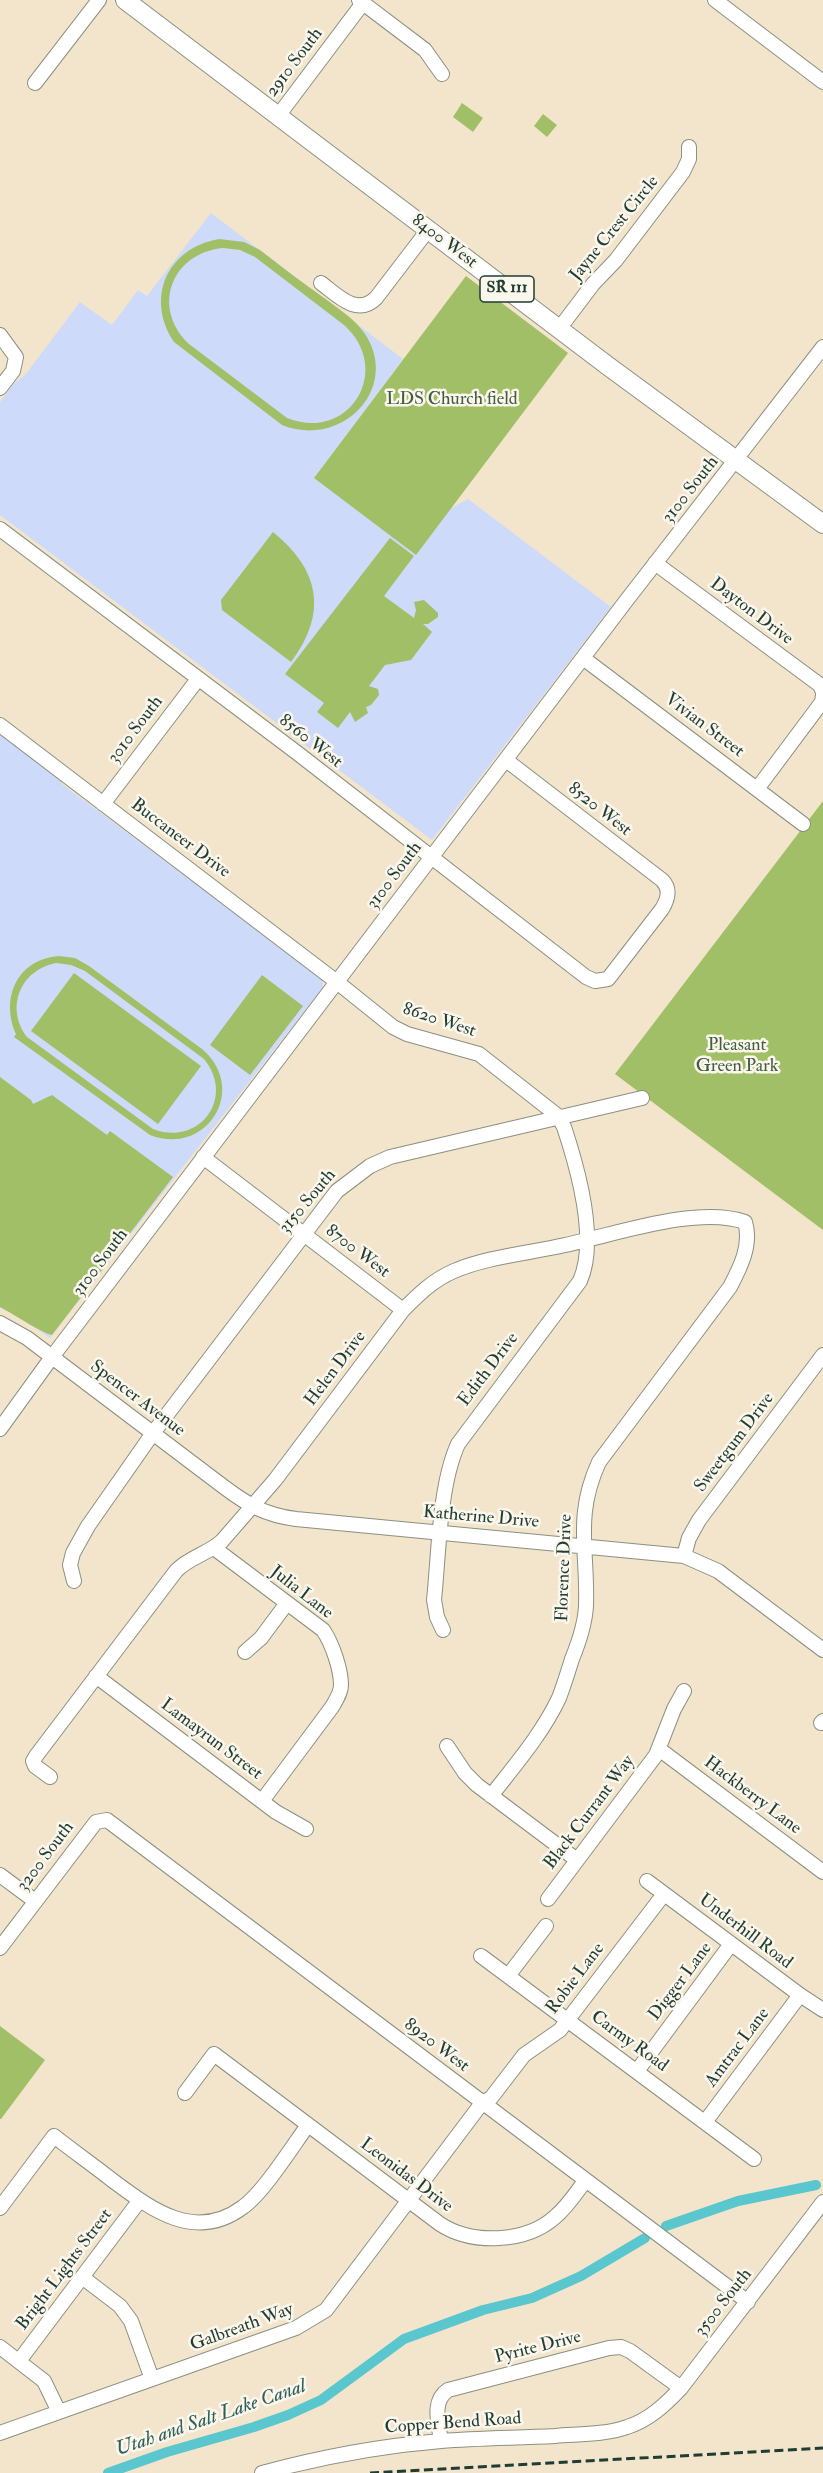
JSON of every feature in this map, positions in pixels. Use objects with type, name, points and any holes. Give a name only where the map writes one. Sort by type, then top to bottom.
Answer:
[{"type":"main road","name":"8400 West","points":[[125,0],[428,230],[823,524]]},
{"type":"street","points":[[35,84],[99,0]]},
{"type":"street","points":[[715,0],[823,82]]},
{"type":"street","points":[[361,1],[424,50],[442,74]]},
{"type":"street","name":"2910 South","points":[[278,116],[361,1]]},
{"type":"street","name":"Jayne Crest Circle","points":[[559,328],[593,284],[616,260],[683,172],[689,159],[688,147]]},
{"type":"street","points":[[321,283],[351,304],[369,305],[428,230]]},
{"type":"street","points":[[0,335],[16,357],[13,371],[0,388]]},
{"type":"street","name":"3100 South","points":[[0,1429],[203,1157],[655,563],[737,461],[823,347]]},
{"type":"street","name":"8560 West","points":[[0,529],[586,977],[598,981]]},
{"type":"street","name":"Dayton Drive","points":[[655,563],[820,685],[823,694]]},
{"type":"street","name":"Vivian Street","points":[[583,658],[803,824]]},
{"type":"street","name":"3010 South","points":[[103,804],[198,679]]},
{"type":"street","points":[[757,789],[822,702],[823,694]]},
{"type":"street","name":"Buccaneer Drive","points":[[0,725],[337,982]]},
{"type":"street","name":"8520 West","points":[[506,760],[662,880],[668,890],[667,900],[662,909],[611,977],[598,981]]},
{"type":"street","name":"8620 West","points":[[337,982],[393,1027],[407,1034],[479,1054],[558,1116]]},
{"type":"street","name":"3150 South","points":[[74,1581],[70,1565],[80,1539],[153,1433],[337,1191],[370,1166],[397,1155],[642,1098]]},
{"type":"street","name":"Edith Drive","points":[[443,1630],[437,1617],[434,1600],[447,1473],[458,1444],[580,1281],[585,1268],[587,1222],[569,1142],[558,1116]]},
{"type":"street","name":"8700 West","points":[[203,1157],[403,1310]]},
{"type":"street","name":"Helen Drive","points":[[50,1777],[35,1766],[33,1761],[176,1571],[193,1557],[214,1548],[251,1507],[403,1310],[426,1287],[460,1269],[588,1240],[650,1223],[722,1218],[745,1222]]},
{"type":"street","name":"Florence Drive","points":[[491,1796],[533,1740],[559,1697],[584,1625],[586,1606],[583,1546],[586,1500],[591,1480],[599,1462],[729,1287],[743,1260],[747,1233],[745,1222]]},
{"type":"street","name":"Spencer Avenue","points":[[0,1323],[27,1338],[251,1507]]},
{"type":"street","name":"Sweetgum Drive","points":[[684,1556],[689,1538],[699,1520],[823,1355]]},
{"type":"street","name":"Katherine Drive","points":[[251,1507],[286,1518],[684,1556],[718,1572],[823,1650]]},
{"type":"street","name":"Julia Lane","points":[[214,1548],[326,1634],[341,1685],[332,1707],[262,1801]]},
{"type":"street","points":[[245,1652],[261,1638],[287,1603]]},
{"type":"street","name":"Lamayrun Street","points":[[96,1676],[283,1817],[306,1829]]},
{"type":"street","name":"Black Currant Way","points":[[548,1899],[659,1749],[674,1709],[684,1691]]},
{"type":"street","points":[[447,1746],[465,1773],[491,1796],[577,1860]]},
{"type":"street","name":"Hackberry Lane","points":[[659,1749],[823,1872]]},
{"type":"street","name":"3200 South","points":[[0,1948],[96,1822],[103,1820]]},
{"type":"street","name":"8920 West","points":[[103,1820],[119,1828],[748,2302]]},
{"type":"street","points":[[0,1875],[35,1901]]},
{"type":"street","name":"Underhill Road","points":[[647,1881],[823,2010]]},
{"type":"street","name":"Robie Lane","points":[[482,2103],[491,2098],[524,2055],[561,2030],[567,2019],[664,1894]]},
{"type":"street","points":[[508,1976],[546,1926]]},
{"type":"street","name":"Digger Lane","points":[[637,2071],[731,1944]]},
{"type":"street","name":"Carmy Road","points":[[481,1956],[754,2159]]},
{"type":"street","name":"Amtrac Lane","points":[[705,2122],[800,1995]]},
{"type":"street","name":"Leonidas Drive","points":[[185,2093],[214,2054],[449,2230],[472,2238],[486,2239],[521,2233],[549,2222],[585,2181]]},
{"type":"street","name":"Galbreath Way","points":[[0,2433],[279,2334],[317,2317],[334,2301],[482,2103]]},
{"type":"street","points":[[0,2208],[54,2136],[160,2213],[180,2221],[205,2222],[225,2217],[253,2199],[308,2125]]},
{"type":"street","name":"Bright Lights Street","points":[[19,2361],[140,2200]]},
{"type":"street","name":"3500 South","points":[[647,2418],[661,2409],[681,2388],[823,2202]]},
{"type":"street","points":[[82,2277],[120,2306],[131,2321],[152,2379]]},
{"type":"street","points":[[0,2347],[44,2381],[58,2412]]},
{"type":"street","name":"Pyrite Drive","points":[[441,2441],[437,2406],[441,2395],[448,2390],[609,2348],[621,2347],[630,2350],[681,2388]]},
{"type":"street","name":"Copper Bend Road","points":[[262,2473],[348,2453],[441,2441],[608,2432],[647,2418]]},
{"type":"shaded area","points":[[211,213],[403,359],[314,478],[416,554],[451,508],[468,499],[611,607],[432,840],[0,515],[0,402],[14,383],[25,375],[80,302],[112,325],[138,290],[147,296]]},
{"type":"shaded area","points":[[0,732],[61,778],[62,784],[322,978],[323,987],[50,1338],[15,1314],[0,1308]]},
{"type":"green space","points":[[462,103],[483,118],[473,132],[453,117]]},
{"type":"green space","points":[[543,114],[557,125],[547,137],[534,126]]},
{"type":"green space","points":[[219,239],[244,242],[260,250],[357,324],[365,334],[374,355],[376,375],[370,393],[359,409],[344,421],[325,429],[304,430],[282,425],[174,342],[165,325],[161,309],[166,277],[174,264],[201,244]],"holes":[[[223,248],[240,250],[255,257],[344,325],[358,343],[365,362],[364,381],[358,398],[345,411],[329,420],[309,423],[287,418],[189,344],[177,330],[171,315],[169,299],[172,284],[179,271],[190,260],[205,252]]]},
{"type":"green space","name":"LDS Church field","points":[[466,276],[568,353],[416,555],[314,478]]},
{"type":"green space","points":[[273,532],[301,561],[314,593],[314,609],[310,626],[303,644],[291,662],[222,610],[221,600]]},
{"type":"green space","points":[[390,538],[414,556],[384,596],[414,618],[416,610],[414,602],[424,600],[438,613],[438,617],[428,624],[423,624],[432,632],[411,660],[385,665],[369,686],[378,689],[379,695],[371,705],[366,707],[368,713],[355,722],[350,712],[338,728],[317,712],[324,703],[285,674]]},
{"type":"green space","name":"Pleasant Green Park","points":[[823,801],[823,1230],[615,1074]]},
{"type":"green space","points":[[59,956],[75,958],[89,966],[202,1049],[216,1065],[222,1082],[221,1100],[215,1115],[204,1128],[189,1136],[171,1139],[150,1135],[14,1037],[16,1034],[10,1007],[16,982],[33,964]],"holes":[[[56,963],[71,965],[85,971],[204,1059],[213,1074],[216,1089],[214,1103],[208,1115],[198,1125],[185,1131],[170,1133],[153,1129],[27,1037],[20,1026],[17,1014],[17,1003],[25,982],[33,973],[44,967]]]},
{"type":"green space","points":[[74,973],[201,1066],[158,1124],[31,1031]]},
{"type":"green space","points":[[262,975],[303,1006],[250,1075],[210,1045]]},
{"type":"green space","points":[[0,1077],[31,1100],[33,1104],[52,1095],[107,1135],[110,1131],[173,1177],[52,1335],[0,1307]]},
{"type":"green space","points":[[0,2026],[45,2060],[1,2119],[0,2119]]},
{"type":"waterway","name":"Utah and Salt Lake Canal","points":[[666,2226],[738,2201],[816,2185]]},
{"type":"waterway","name":"Utah and Salt Lake Canal","points":[[108,2473],[167,2452],[288,2415],[321,2400],[404,2339],[483,2310],[532,2298],[581,2276],[645,2238]]},
{"type":"railway","points":[[370,2473],[823,2448]]}]
